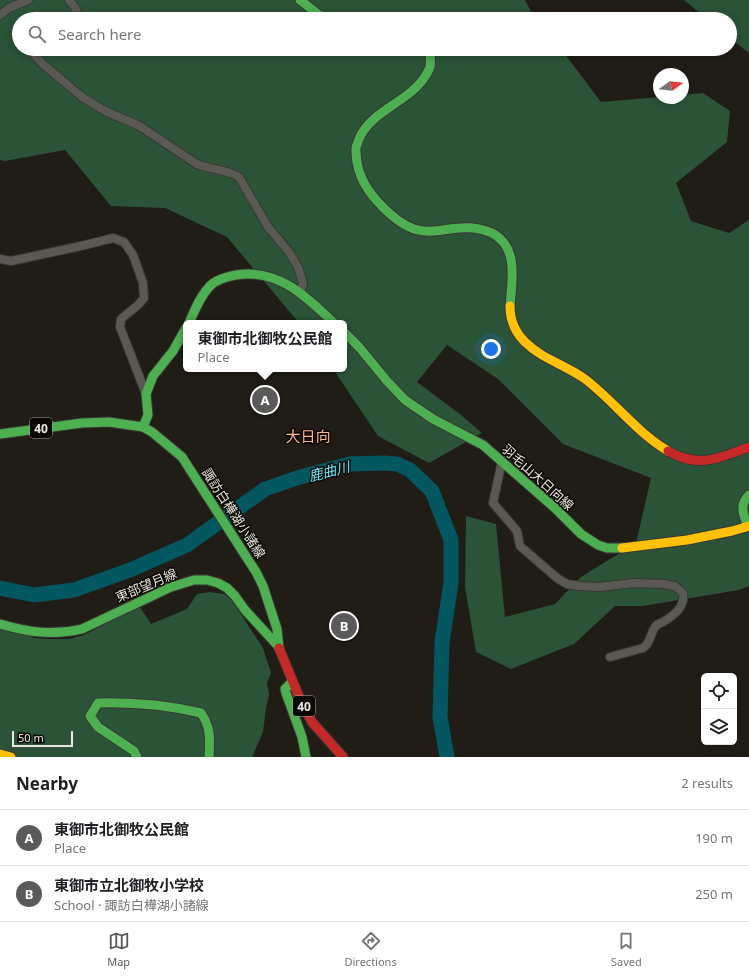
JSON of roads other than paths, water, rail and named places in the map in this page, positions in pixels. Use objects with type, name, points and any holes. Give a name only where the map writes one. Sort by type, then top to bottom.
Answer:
[{"type":"main road","points":[[300,0],[316,12]]},
{"type":"main road","points":[[432,56],[430,68],[425,78],[417,87],[370,123],[357,140],[354,150],[358,171],[375,198],[388,213],[402,223],[415,229],[424,231],[474,227],[492,232],[500,238],[507,246],[511,262],[511,321],[521,337],[542,355],[570,369],[599,390],[653,440],[669,452],[690,461],[717,458],[749,447]]},
{"type":"main road","points":[[190,320],[201,297],[210,286],[220,278],[240,273],[252,273],[274,277],[287,283],[331,320]]},
{"type":"main road","points":[[143,427],[148,415],[146,394],[153,376],[173,351],[183,333]]},
{"type":"main road","name":"羽毛山大日向線","points":[[347,335],[405,400],[434,419],[483,445],[556,509],[581,534],[598,544],[607,548],[624,548],[687,540],[732,531],[748,526]]},
{"type":"main road","name":"諏訪白樺湖小諸線","points":[[0,434],[110,422],[143,427],[152,432],[182,457],[243,550],[263,586],[276,629],[279,647],[292,682],[312,722],[343,757]]},
{"type":"main road","points":[[748,526],[743,515],[742,507],[744,498],[749,495]]},
{"type":"main road","name":"東部望月線","points":[[0,624],[35,632],[52,634],[69,633],[82,629],[171,587],[194,580],[207,580],[218,583],[235,596],[245,610],[279,647]]},
{"type":"main road","points":[[292,682],[285,689],[289,706],[301,733],[306,757]]},
{"type":"main road","points":[[137,757],[134,751],[98,728],[90,716],[98,703],[117,702],[149,704],[185,709],[201,713],[208,721],[211,733],[209,757]]},
{"type":"main road","points":[[0,754],[11,757]]},
{"type":"street","points":[[0,15],[9,8],[28,0]]},
{"type":"street","points":[[69,0],[77,12]]},
{"type":"street","points":[[35,56],[44,65],[92,104],[121,119],[138,125],[197,164],[206,168],[223,170],[239,177],[268,227],[289,252],[298,267],[303,283],[300,293]]},
{"type":"street","points":[[0,259],[11,261],[113,238],[124,242],[133,256],[141,276],[144,298],[121,319],[120,327],[146,394]]},
{"type":"street","points":[[502,461],[493,503],[517,531],[520,546],[557,578],[567,584],[579,586],[600,587],[634,583],[663,584],[675,586],[683,593],[684,599],[682,606],[672,616],[655,626],[647,646],[610,657]]},
{"type":"waterway","name":"鹿曲川","points":[[0,588],[34,595],[74,590],[130,570],[187,545],[265,489],[300,477],[350,464],[397,464],[410,470],[432,491],[451,540],[451,583],[442,642],[440,717],[447,757]]},
{"type":"place","name":"東御市北御牧公民館","points":[[265,400]]},
{"type":"place","name":"東御市立北御牧小学校","points":[[344,626]]},
{"type":"district","name":"大日向","points":[[308,436]]}]
